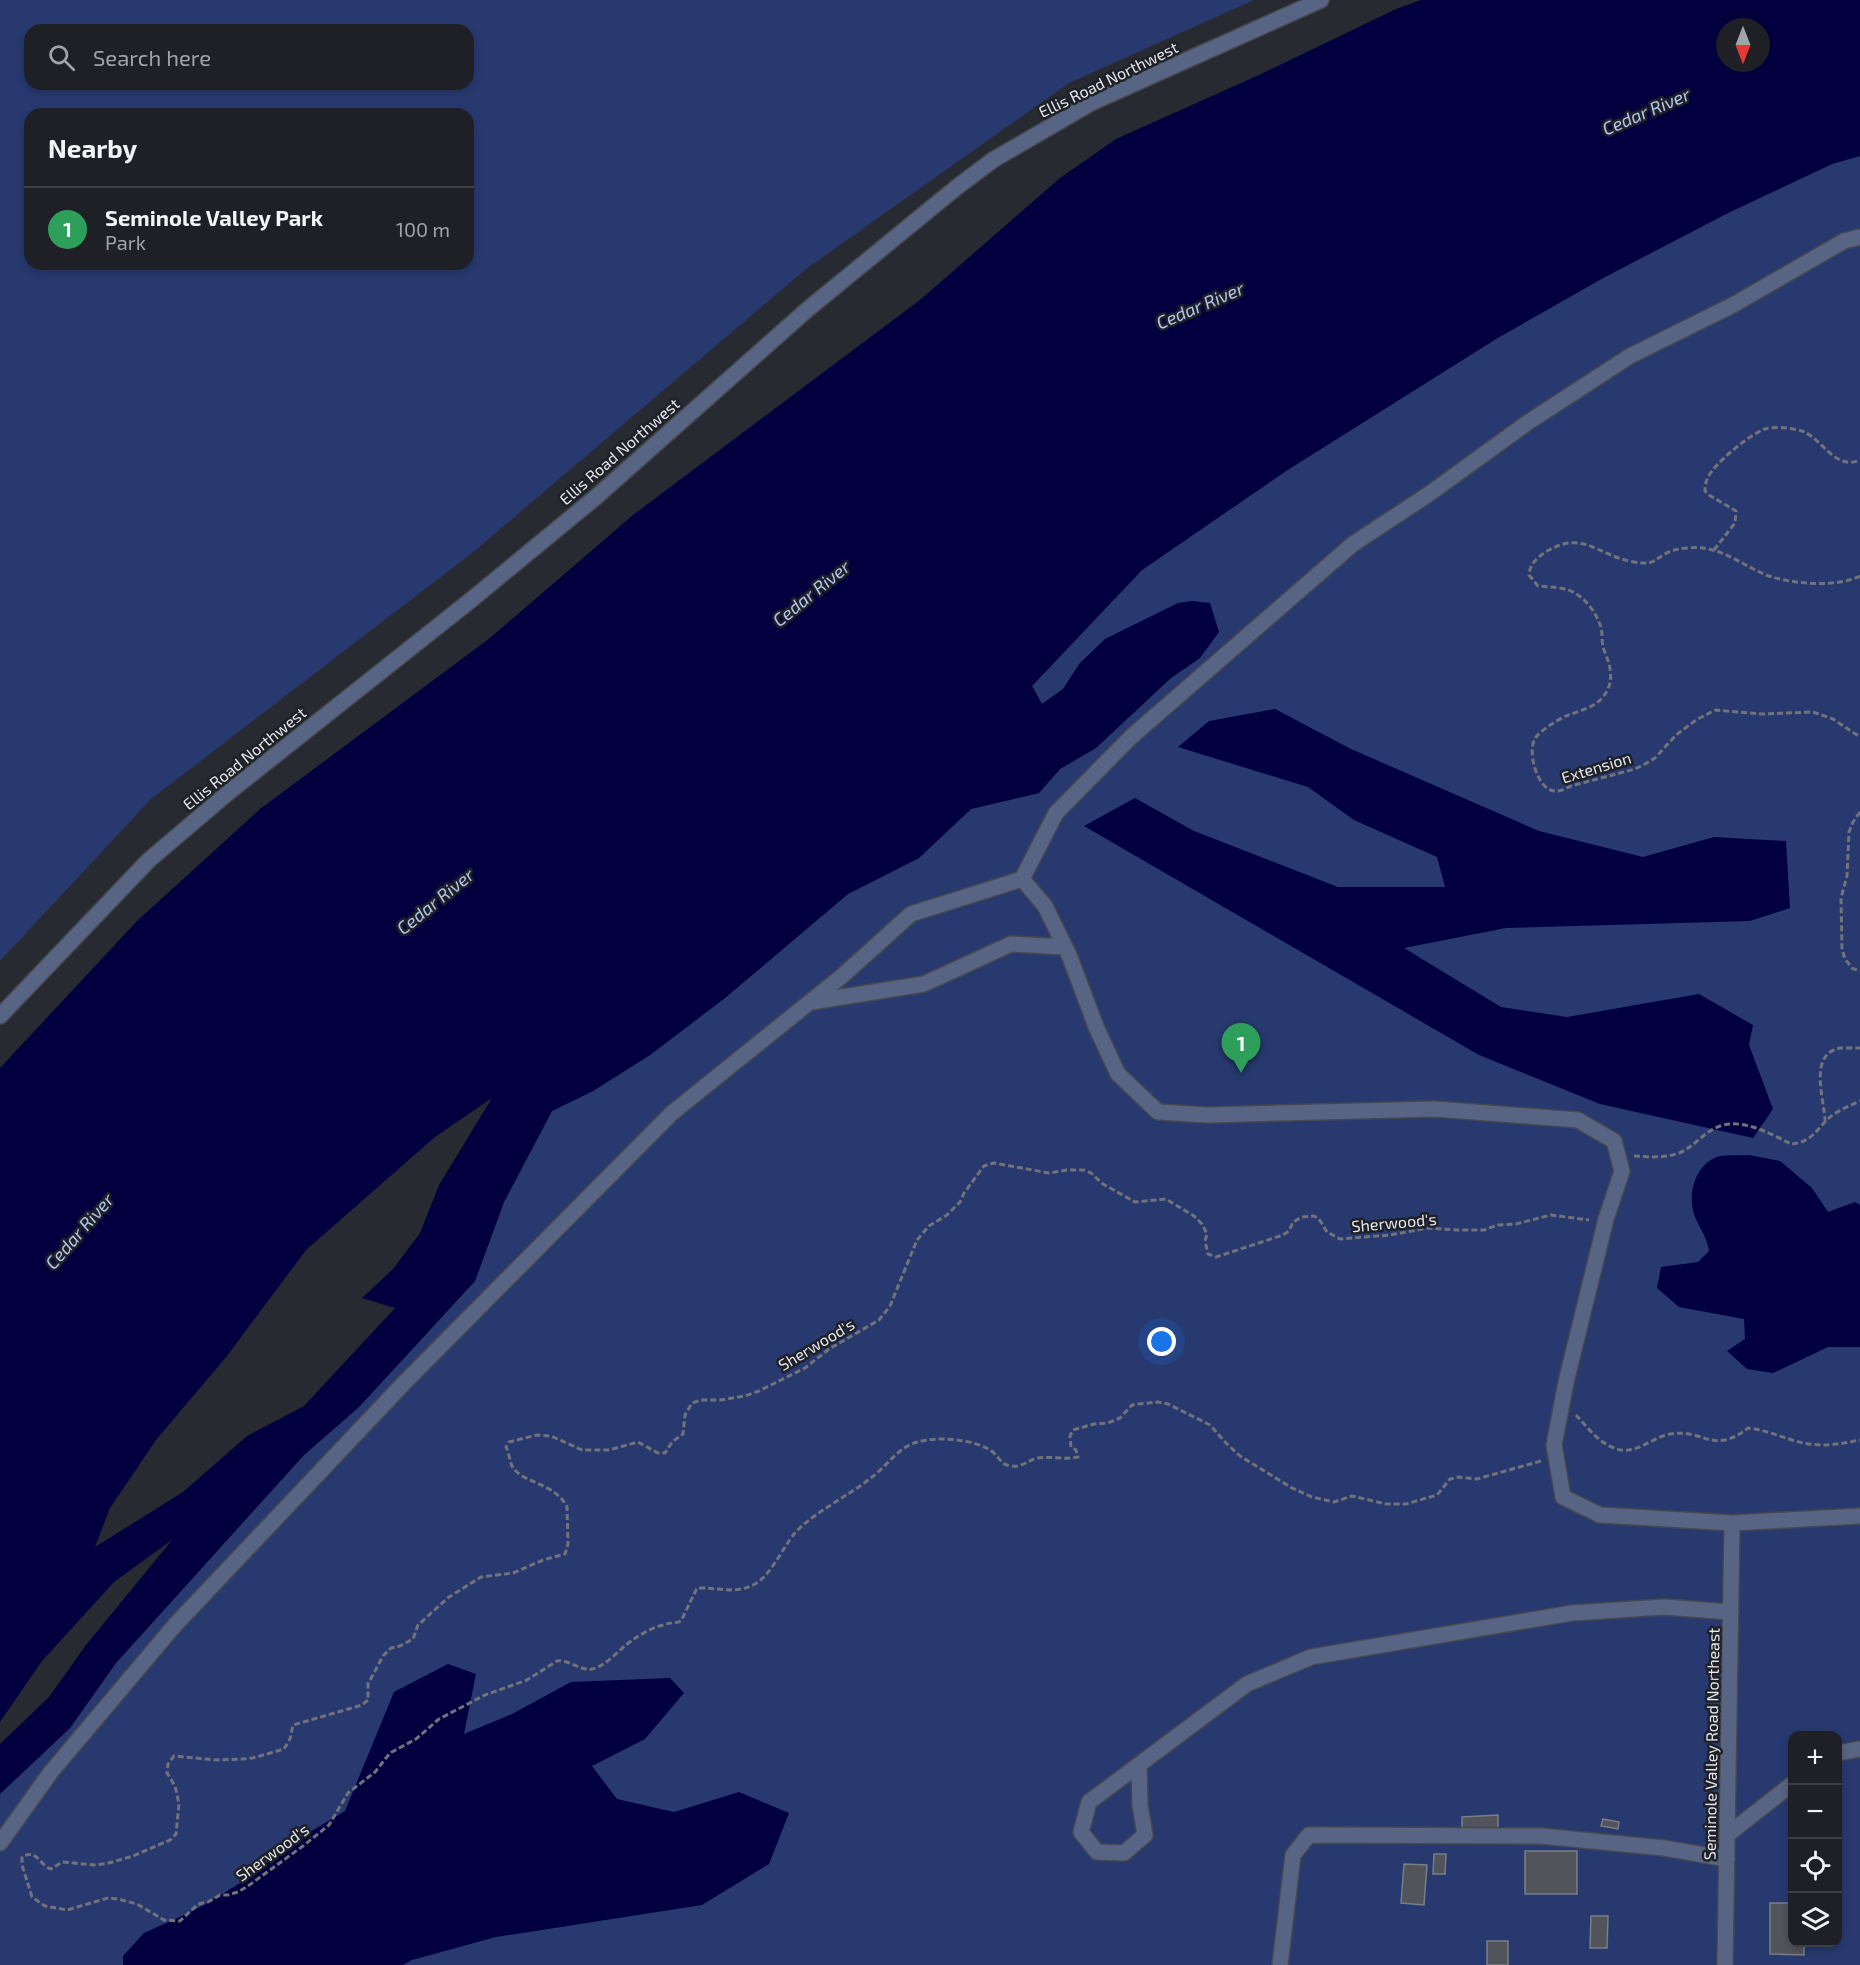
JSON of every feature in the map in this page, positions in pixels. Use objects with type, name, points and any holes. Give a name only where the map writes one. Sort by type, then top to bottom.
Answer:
[{"type":"street","name":"Ellis Road Northwest","points":[[0,1016],[149,860],[229,792],[471,600],[596,497],[808,309],[957,187],[993,160],[1091,103],[1322,0]]},
{"type":"street","points":[[0,1843],[51,1772],[175,1625],[405,1382],[672,1113],[841,977],[911,914],[1022,879],[1056,813],[1106,762],[1139,730],[1353,544],[1429,494],[1527,423],[1630,356],[1733,305],[1844,241],[1860,237]]},
{"type":"street","points":[[1022,879],[1045,906],[1065,947],[1118,1074],[1158,1112],[1208,1115],[1435,1108],[1578,1120],[1614,1141],[1622,1171],[1606,1219],[1554,1445],[1563,1497],[1600,1515],[1732,1523],[1860,1516]]},
{"type":"street","points":[[809,1003],[924,984],[1011,944],[1065,947]]},
{"type":"street","name":"Seminole Valley Road Northeast","points":[[1725,1965],[1732,1523]]},
{"type":"street","points":[[1139,1766],[1140,1805],[1145,1835],[1124,1853],[1097,1852],[1081,1832],[1089,1802],[1247,1684],[1311,1658],[1572,1613],[1664,1607],[1731,1612]]},
{"type":"street","points":[[1842,1752],[1860,1749]]},
{"type":"street","points":[[1727,1835],[1791,1785]]},
{"type":"street","points":[[1280,1965],[1293,1855],[1309,1835],[1541,1836],[1664,1848],[1727,1859]]},
{"type":"path","points":[[1714,550],[1734,522],[1736,512],[1709,495],[1706,491],[1707,479],[1730,453],[1765,429],[1784,428],[1801,431],[1816,439],[1838,460],[1852,464],[1860,460]]},
{"type":"path","name":"Extension","points":[[1860,576],[1841,582],[1789,581],[1767,575],[1714,550],[1691,547],[1680,549],[1648,564],[1631,562],[1588,546],[1568,542],[1561,543],[1536,559],[1530,567],[1529,575],[1538,586],[1567,589],[1582,598],[1590,607],[1600,622],[1604,649],[1612,672],[1608,688],[1598,702],[1560,718],[1536,737],[1532,747],[1532,756],[1534,766],[1546,788],[1554,791],[1563,790],[1635,769],[1655,758],[1676,735],[1696,720],[1715,710],[1762,714],[1813,712],[1833,719],[1860,737]]},
{"type":"path","points":[[1860,812],[1849,832],[1847,876],[1841,898],[1842,949],[1852,969],[1860,970]]},
{"type":"path","points":[[1825,1124],[1820,1069],[1825,1058],[1839,1048],[1860,1048]]},
{"type":"path","points":[[1618,1156],[1668,1156],[1685,1150],[1703,1135],[1719,1126],[1729,1125],[1751,1127],[1791,1143],[1798,1143],[1817,1133],[1832,1116],[1860,1101]]},
{"type":"path","name":"Sherwood's","points":[[1557,1458],[1477,1479],[1459,1477],[1450,1479],[1437,1495],[1406,1504],[1386,1504],[1352,1496],[1334,1502],[1312,1497],[1292,1488],[1240,1456],[1210,1425],[1168,1404],[1158,1402],[1132,1405],[1120,1418],[1108,1424],[1094,1424],[1073,1430],[1070,1436],[1071,1447],[1076,1450],[1078,1457],[1072,1458],[1038,1458],[1026,1464],[1011,1466],[1003,1464],[993,1453],[961,1441],[944,1439],[919,1441],[903,1448],[872,1478],[796,1532],[760,1581],[739,1590],[697,1588],[681,1621],[676,1624],[662,1625],[633,1639],[600,1667],[591,1670],[557,1660],[526,1680],[485,1695],[462,1709],[446,1715],[416,1739],[390,1753],[375,1772],[348,1793],[329,1825],[303,1846],[248,1886],[238,1892],[220,1895],[208,1902],[198,1904],[180,1921],[164,1920],[136,1904],[108,1898],[75,1908],[56,1909],[32,1897],[24,1873],[22,1857],[26,1854],[31,1853],[36,1856],[51,1869],[62,1862],[96,1865],[133,1856],[170,1840],[176,1834],[179,1804],[175,1786],[167,1773],[168,1764],[174,1756],[216,1760],[253,1758],[284,1749],[290,1739],[293,1725],[362,1705],[368,1700],[368,1684],[383,1656],[391,1648],[413,1639],[418,1625],[448,1597],[481,1577],[513,1574],[543,1560],[565,1554],[568,1544],[565,1502],[543,1485],[516,1472],[512,1467],[506,1447],[509,1442],[537,1436],[551,1436],[582,1450],[609,1450],[638,1442],[658,1453],[665,1453],[672,1442],[683,1434],[685,1415],[692,1403],[701,1400],[720,1401],[759,1391],[805,1368],[829,1349],[879,1320],[890,1306],[917,1240],[929,1226],[947,1215],[960,1202],[964,1192],[984,1166],[994,1163],[1048,1173],[1084,1170],[1135,1202],[1166,1199],[1194,1216],[1202,1224],[1207,1234],[1205,1247],[1208,1254],[1216,1257],[1283,1235],[1292,1227],[1293,1222],[1302,1217],[1314,1216],[1319,1219],[1327,1232],[1340,1239],[1390,1235],[1428,1228],[1484,1230],[1498,1225],[1516,1224],[1551,1215],[1580,1220],[1606,1219]]},
{"type":"path","points":[[1563,1400],[1600,1440],[1616,1450],[1630,1450],[1644,1446],[1661,1436],[1672,1433],[1684,1433],[1714,1442],[1723,1442],[1732,1440],[1749,1428],[1812,1444],[1831,1445],[1860,1440]]},
{"type":"shaded area","points":[[0,0],[1254,0],[1069,83],[806,269],[472,553],[151,799],[0,961]]},
{"type":"shaded area","points":[[1860,156],[1860,1965],[0,1965],[0,1794],[70,1728],[116,1663],[304,1455],[359,1407],[475,1281],[504,1202],[552,1111],[593,1091],[650,1055],[725,998],[848,894],[919,858],[971,809],[1039,793],[1060,769],[1096,748],[1171,678],[1200,658],[1080,663],[1063,689],[1042,704],[1032,686],[1142,570],[1286,471],[1496,339],[1605,277],[1728,213],[1832,164]]},
{"type":"water","name":"Cedar River","points":[[1421,0],[1860,0],[1860,156],[1832,164],[1728,213],[1605,277],[1496,339],[1286,471],[1142,570],[1032,686],[1042,704],[1063,689],[1080,663],[1105,639],[1178,603],[1192,601],[1210,603],[1219,632],[1200,658],[1171,678],[1096,748],[1060,769],[1039,793],[971,809],[919,858],[848,894],[725,998],[650,1055],[593,1091],[552,1111],[504,1202],[475,1281],[359,1407],[304,1455],[116,1663],[70,1728],[0,1794],[0,1744],[49,1697],[86,1645],[172,1540],[114,1582],[42,1661],[0,1722],[0,1068],[137,921],[260,809],[490,638],[633,515],[920,300],[1060,178],[1116,139],[1259,75],[1396,9]],"holes":[[[492,1098],[439,1185],[420,1233],[393,1269],[362,1298],[395,1308],[304,1406],[247,1436],[183,1492],[95,1547],[110,1508],[156,1440],[227,1356],[306,1250],[435,1137]]]},
{"type":"water","points":[[1275,709],[1351,749],[1539,831],[1643,857],[1714,837],[1786,841],[1790,908],[1750,921],[1506,928],[1404,948],[1501,1007],[1567,1017],[1699,994],[1753,1025],[1749,1045],[1773,1109],[1753,1138],[1600,1104],[1479,1055],[1084,826],[1135,798],[1194,831],[1338,887],[1445,887],[1437,857],[1354,820],[1308,787],[1178,747],[1209,721]]},
{"type":"water","points":[[1749,1155],[1780,1161],[1812,1188],[1828,1212],[1855,1202],[1860,1205],[1860,1347],[1828,1347],[1773,1373],[1747,1369],[1727,1351],[1745,1339],[1744,1319],[1679,1307],[1657,1288],[1661,1267],[1698,1262],[1709,1251],[1693,1208],[1692,1191],[1698,1174],[1709,1161],[1717,1157]]},
{"type":"water","points":[[448,1664],[476,1674],[464,1734],[512,1714],[571,1682],[670,1678],[684,1693],[645,1739],[592,1766],[617,1799],[674,1812],[739,1792],[789,1813],[769,1864],[702,1905],[496,1937],[412,1960],[403,1965],[123,1965],[123,1956],[144,1933],[214,1899],[245,1880],[293,1842],[345,1811],[394,1692]]},
{"type":"building","points":[[1498,1815],[1498,1829],[1462,1831],[1462,1817]]},
{"type":"building","points":[[1603,1819],[1619,1822],[1618,1829],[1601,1826]]},
{"type":"building","points":[[1525,1851],[1577,1851],[1577,1894],[1525,1894]]},
{"type":"building","points":[[1434,1854],[1446,1854],[1445,1874],[1433,1874]]},
{"type":"building","points":[[1404,1864],[1427,1865],[1424,1905],[1401,1903]]},
{"type":"building","points":[[1770,1903],[1788,1903],[1788,1947],[1804,1947],[1804,1955],[1770,1954]]},
{"type":"building","points":[[1591,1916],[1608,1916],[1607,1948],[1590,1948]]},
{"type":"building","points":[[1487,1941],[1508,1941],[1508,1965],[1487,1965]]},
{"type":"place","name":"Seminole Valley Park","points":[[1241,1073]]}]
